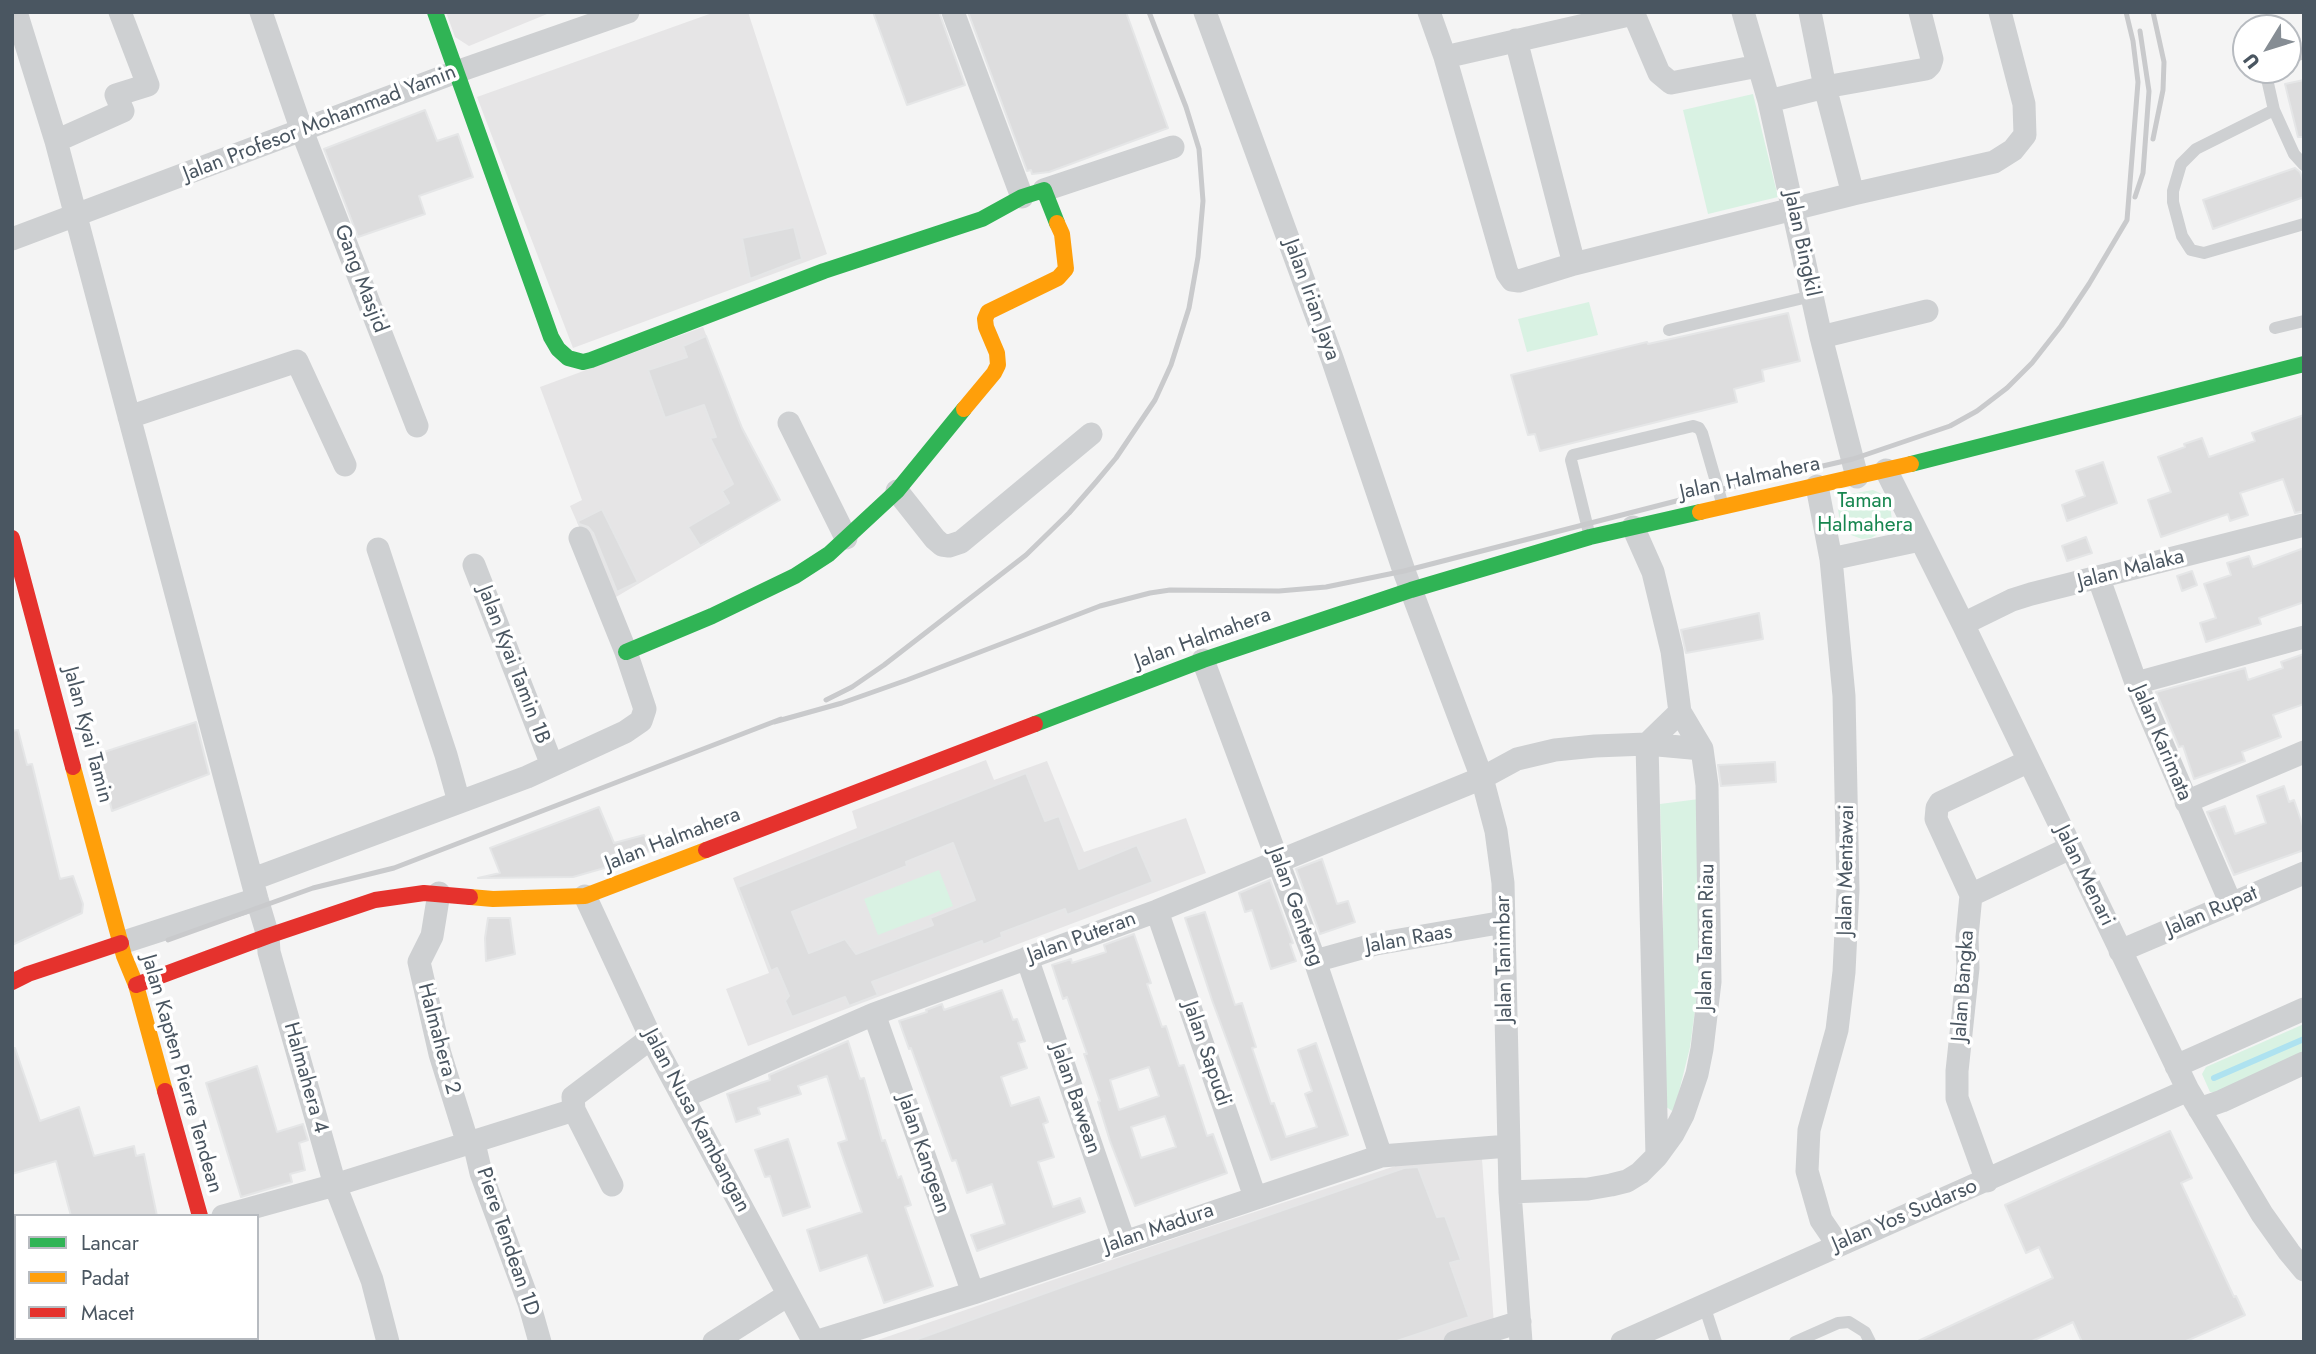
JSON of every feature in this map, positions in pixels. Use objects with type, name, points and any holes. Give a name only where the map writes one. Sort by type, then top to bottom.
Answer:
[{"type":"street","name":"Halmahera 4","points":[[16,12],[56,141],[268,936],[269,952],[335,1185],[372,1280],[388,1342]]},
{"type":"street","points":[[56,141],[123,111],[116,95],[148,85],[120,12]]},
{"type":"street","name":"Gang Masjid","points":[[261,12],[302,131],[417,426]]},
{"type":"street","points":[[435,12],[551,337],[562,354],[577,361],[591,360],[824,271],[982,219],[1021,197],[1173,147]]},
{"type":"street","points":[[953,12],[1021,197]]},
{"type":"street","name":"Jalan Irian Jaya","points":[[1205,12],[1332,358],[1411,590]]},
{"type":"street","points":[[1429,12],[1445,57],[1509,277],[1519,281],[1574,264],[1793,209],[1994,162],[2013,150],[2025,135],[2024,104],[2000,12]]},
{"type":"street","name":"Jalan Bingkil","points":[[1743,12],[1769,100],[1821,337],[1857,477]]},
{"type":"street","points":[[1810,12],[1825,87],[1853,194]]},
{"type":"street","points":[[1769,100],[1926,69],[1932,59],[1920,12]]},
{"type":"street","name":"Jalan Profesor Mohammad Yamin","points":[[12,239],[456,72],[623,13]]},
{"type":"street","points":[[1445,57],[1633,13],[1658,73],[1671,83],[1758,66]]},
{"type":"street","points":[[1516,40],[1574,264]]},
{"type":"street","points":[[625,652],[712,616],[795,576],[829,554],[897,491],[994,373],[998,365],[997,353],[986,327],[985,319],[988,313],[1058,278],[1066,269],[1062,234],[1044,190]]},
{"type":"street","points":[[1821,337],[1927,311]]},
{"type":"street","points":[[129,417],[297,361],[345,465]]},
{"type":"street","name":"Jalan Halmahera","points":[[136,985],[375,900],[439,893],[493,899],[585,896],[1203,660],[1411,590],[1590,537],[1886,470],[2304,364]]},
{"type":"street","points":[[789,423],[846,538]]},
{"type":"street","points":[[897,491],[935,539],[949,547],[961,542],[1091,434]]},
{"type":"street","name":"Jalan Menari","points":[[1886,470],[2176,1066],[2262,1214],[2304,1270]]},
{"type":"street","name":"Jalan Mentawai","points":[[1816,486],[1831,559],[1844,696],[1848,828],[1847,934],[1838,1030],[1809,1130],[1807,1171],[1821,1220],[1838,1245]]},
{"type":"street","name":"Jalan Malaka","points":[[1963,624],[2012,600],[2304,525]]},
{"type":"street","name":"Jalan Taman Riau","points":[[1510,1192],[1588,1189],[1627,1181],[1640,1173],[1673,1134],[1683,1115],[1697,1074],[1710,982],[1707,785],[1702,750],[1680,712],[1672,651],[1653,572],[1633,527]]},
{"type":"street","name":"Jalan Kyai Tamin","points":[[12,538],[121,943]]},
{"type":"street","points":[[12,982],[28,974],[121,943],[255,889],[552,765],[625,732],[640,722],[645,709],[580,538]]},
{"type":"street","points":[[1831,559],[1920,540]]},
{"type":"street","points":[[379,549],[459,802]]},
{"type":"street","name":"Jalan Kyai Tamin 1B","points":[[474,565],[552,765]]},
{"type":"street","name":"Jalan Karimata","points":[[2099,579],[2136,683],[2231,905]]},
{"type":"street","name":"Jalan Tanimbar","points":[[1411,590],[1482,778],[1496,831],[1503,883],[1510,1192],[1520,1332]]},
{"type":"street","points":[[2136,683],[2304,637]]},
{"type":"street","name":"Jalan Genteng","points":[[1203,660],[1315,961],[1381,1156]]},
{"type":"street","points":[[1657,1156],[1647,744],[1680,712]]},
{"type":"street","points":[[1647,744],[1702,750]]},
{"type":"street","name":"Jalan Puteran","points":[[683,1097],[874,1014],[1157,911],[1278,862],[1482,778],[1517,759],[1555,750],[1647,744]]},
{"type":"street","points":[[2186,802],[2304,752]]},
{"type":"street","points":[[2029,761],[1940,803],[1937,808],[1936,819],[1971,895],[2070,848]]},
{"type":"street","name":"Jalan Rupat","points":[[2120,951],[2304,873]]},
{"type":"street","name":"Halmahera 2","points":[[439,893],[432,936],[419,962],[440,1054],[471,1144]]},
{"type":"street","name":"Jalan Bangka","points":[[1971,895],[1957,1098],[1987,1181]]},
{"type":"street","name":"Jalan Nusa Kambangan","points":[[585,896],[650,1038],[815,1342]]},
{"type":"street","name":"Jalan Sapudi","points":[[1157,911],[1255,1197]]},
{"type":"street","name":"Jalan Raas","points":[[1315,961],[1376,944],[1504,922]]},
{"type":"street","name":"Jalan Kapten Pierre Tendean","points":[[121,943],[136,985],[199,1214]]},
{"type":"street","name":"Jalan Bawean","points":[[1027,958],[1124,1241]]},
{"type":"street","points":[[2176,1066],[2304,1009]]},
{"type":"street","name":"Jalan Kangean","points":[[874,1014],[973,1293]]},
{"type":"street","points":[[612,1185],[572,1101],[575,1094],[650,1038]]},
{"type":"street","name":"Jalan Yos Sudarso","points":[[1622,1342],[1987,1181],[2194,1099],[2222,1101],[2304,1063]]},
{"type":"street","points":[[230,1214],[471,1144],[574,1110]]},
{"type":"street","name":"Piere Tendean 1D","points":[[471,1144],[529,1303],[540,1342]]},
{"type":"street","name":"Jalan Madura","points":[[815,1342],[973,1293],[1381,1156],[1509,1146]]},
{"type":"street","points":[[714,1342],[788,1295]]},
{"type":"street","points":[[1455,1342],[1520,1332]]},
{"type":"lane","points":[[2268,84],[2274,110],[2294,154],[2304,164]]},
{"type":"lane","points":[[2274,110],[2196,149],[2181,164],[2173,191],[2173,202],[2182,236],[2191,250],[2204,253],[2304,223]]},
{"type":"lane","points":[[1669,330],[1812,296]]},
{"type":"lane","points":[[2275,328],[2304,321]]},
{"type":"lane","points":[[1590,537],[1571,460],[1573,455],[1693,426],[1699,428],[1702,433],[1723,506]]},
{"type":"lane","points":[[1704,1305],[1716,1342]]},
{"type":"lane","points":[[1795,1342],[1838,1323],[1849,1322],[1864,1332],[1870,1342]]},
{"type":"shaded area","points":[[446,12],[552,12],[469,46],[455,37]]},
{"type":"shaded area","points":[[715,12],[748,12],[827,254],[573,348],[477,97]]},
{"type":"shaded area","points":[[703,327],[742,428],[780,500],[611,600],[570,506],[582,500],[540,387]]},
{"type":"shaded area","points":[[986,760],[994,780],[1047,761],[1084,852],[1186,818],[1206,873],[748,1046],[726,989],[769,973],[733,878],[857,828],[852,811]]},
{"type":"shaded area","points":[[1420,1158],[1482,1159],[1494,1325],[1440,1342],[872,1342],[1187,1234]]},
{"type":"green space","points":[[1753,94],[1778,197],[1708,214],[1683,110]]},
{"type":"green space","points":[[1589,302],[1598,335],[1527,352],[1518,319]]},
{"type":"green space","name":"Taman Halmahera","points":[[1873,490],[1882,494],[1890,505],[1892,520],[1889,528],[1871,538],[1862,539],[1845,531],[1838,509],[1841,501],[1850,494]]},
{"type":"green space","points":[[1699,799],[1700,973],[1690,1047],[1674,1112],[1663,1105],[1663,886],[1660,804]]},
{"type":"green space","points":[[939,870],[953,906],[878,935],[864,899]]},
{"type":"green space","points":[[2304,1024],[2304,1055],[2217,1093],[2210,1092],[2202,1074],[2206,1067]]},
{"type":"building","points":[[873,12],[939,12],[965,85],[907,105]]},
{"type":"building","points":[[968,12],[1126,12],[1168,128],[1049,172],[1032,174],[1031,170],[1027,171]]},
{"type":"building","points":[[2302,80],[2304,137],[2298,137],[2285,84],[2302,84]]},
{"type":"building","points":[[425,110],[437,141],[458,134],[473,177],[419,196],[425,214],[358,237],[324,149]]},
{"type":"building","points":[[2295,168],[2300,172],[2304,184],[2304,197],[2213,229],[2203,200]]},
{"type":"building","points":[[794,227],[802,259],[750,279],[742,238]]},
{"type":"building","points":[[1788,313],[1800,361],[1762,370],[1764,381],[1734,389],[1737,402],[1540,451],[1535,434],[1528,435],[1511,375],[1647,342],[1648,344]]},
{"type":"building","points":[[706,336],[742,428],[780,500],[700,546],[688,527],[729,503],[722,491],[733,484],[710,438],[716,437],[704,405],[665,418],[648,370],[687,357],[683,346]]},
{"type":"building","points":[[2304,415],[2304,511],[2295,513],[2283,479],[2240,493],[2248,515],[2230,521],[2228,514],[2161,537],[2148,500],[2171,492],[2158,457],[2202,438],[2209,457],[2255,441],[2252,433]]},
{"type":"building","points":[[2103,462],[2117,503],[2067,521],[2062,505],[2085,496],[2076,471]]},
{"type":"building","points":[[602,509],[638,582],[617,592],[593,533],[578,521]]},
{"type":"building","points":[[2086,537],[2092,553],[2067,561],[2062,546]]},
{"type":"building","points":[[2304,548],[2304,602],[2259,618],[2261,624],[2206,642],[2200,623],[2216,618],[2204,584],[2231,575],[2227,563],[2249,556],[2253,567]]},
{"type":"building","points":[[2192,571],[2197,585],[2182,591],[2177,576]]},
{"type":"building","points":[[1759,613],[1763,639],[1686,653],[1681,630]]},
{"type":"building","points":[[2304,654],[2304,704],[2273,715],[2281,737],[2242,752],[2245,761],[2194,779],[2183,746],[2179,747],[2156,692],[2245,668],[2248,680],[2283,668],[2281,662]]},
{"type":"building","points":[[196,722],[209,774],[112,811],[98,754]]},
{"type":"building","points":[[18,730],[27,765],[32,764],[60,879],[73,876],[83,904],[82,913],[12,945],[12,731]]},
{"type":"building","points":[[1775,762],[1776,782],[1721,786],[1718,765]]},
{"type":"building","points":[[1026,773],[1045,821],[1059,816],[1079,869],[1137,845],[1153,882],[1067,915],[1065,909],[1001,933],[1002,937],[983,945],[982,941],[872,982],[878,995],[849,1006],[845,997],[792,1017],[785,1001],[789,996],[777,968],[771,971],[738,887]],"holes":[[[953,843],[975,900],[930,918],[933,925],[856,954],[845,939],[809,953],[792,912],[907,866],[906,862]]]},
{"type":"building","points":[[2284,786],[2289,802],[2294,800],[2304,829],[2304,850],[2234,875],[2207,812],[2225,806],[2235,834],[2266,823],[2257,796]]},
{"type":"building","points":[[599,807],[614,843],[644,835],[650,851],[573,877],[478,878],[500,873],[490,848]]},
{"type":"building","points":[[1322,859],[1337,904],[1348,901],[1355,922],[1320,934],[1296,869]]},
{"type":"building","points":[[1270,880],[1293,943],[1290,944],[1296,961],[1271,969],[1252,910],[1245,912],[1239,893]]},
{"type":"building","points":[[1205,912],[1235,1005],[1242,1003],[1256,1047],[1252,1048],[1271,1104],[1274,1103],[1286,1137],[1317,1127],[1305,1094],[1312,1091],[1298,1050],[1316,1043],[1348,1135],[1271,1160],[1185,918]]},
{"type":"building","points":[[488,918],[510,918],[515,954],[486,961]]},
{"type":"building","points":[[1134,934],[1151,983],[1147,984],[1162,1027],[1166,1026],[1179,1066],[1184,1065],[1207,1136],[1213,1134],[1227,1173],[1135,1206],[1110,1141],[1084,1054],[1087,1054],[1067,997],[1063,999],[1052,965],[1071,959],[1072,963],[1106,952],[1104,945]],"holes":[[[1149,1067],[1159,1096],[1119,1110],[1110,1080]],[[1165,1116],[1176,1147],[1141,1158],[1131,1127]]]},
{"type":"building","points":[[1002,990],[1013,1020],[1017,1019],[1025,1041],[1018,1043],[1027,1068],[1001,1077],[1011,1106],[1039,1097],[1048,1122],[1043,1124],[1054,1157],[1038,1162],[1053,1207],[1080,1198],[1085,1212],[977,1251],[971,1235],[1005,1224],[992,1184],[967,1193],[956,1160],[952,1161],[899,1021],[942,1004],[944,1010]]},
{"type":"building","points":[[848,1041],[860,1079],[864,1078],[882,1141],[885,1140],[898,1178],[901,1176],[911,1205],[905,1207],[933,1286],[884,1303],[867,1255],[820,1271],[807,1230],[862,1212],[838,1143],[847,1140],[827,1076],[798,1086],[801,1094],[758,1108],[760,1114],[736,1122],[727,1094],[770,1080],[769,1075]]},
{"type":"building","points":[[12,1048],[15,1048],[40,1121],[79,1107],[94,1156],[134,1146],[136,1156],[144,1154],[157,1214],[70,1214],[56,1161],[12,1174]]},
{"type":"building","points":[[257,1066],[277,1132],[303,1124],[308,1140],[299,1143],[305,1170],[290,1174],[292,1182],[241,1197],[206,1083]]},
{"type":"building","points":[[2170,1131],[2192,1178],[2181,1183],[2245,1315],[2184,1342],[2082,1342],[2073,1322],[2030,1342],[1916,1342],[2053,1278],[2039,1247],[2026,1253],[2005,1205]]},
{"type":"building","points":[[788,1139],[810,1207],[783,1216],[770,1176],[765,1177],[755,1150]]},
{"type":"building","points":[[1418,1167],[1437,1217],[1445,1216],[1461,1260],[1450,1263],[1469,1317],[1394,1342],[915,1342],[1090,1277],[1404,1168]]},
{"type":"waterway","points":[[2214,1078],[2304,1039]]},
{"type":"railway","points":[[826,700],[852,687],[884,665],[1026,555],[1069,513],[1116,458],[1155,400],[1171,365],[1189,308],[1198,257],[1203,201],[1199,149],[1186,107],[1149,12]]},
{"type":"railway","points":[[774,722],[842,703],[1100,606],[1150,593],[1170,590],[1279,591],[1326,587],[1404,571],[1719,490],[1853,459],[1950,426],[1977,411],[2007,388],[2032,363],[2089,284],[2127,220],[2138,82],[2126,12]]},
{"type":"railway","points":[[2153,12],[2164,62],[2163,90],[2153,139]]},
{"type":"railway","points":[[2135,197],[2143,173],[2149,91],[2140,31]]},
{"type":"railway","points":[[168,940],[313,888],[394,868],[781,719]]},
{"type":"traffic: fast","points":[[435,12],[551,337],[558,349],[568,358],[583,362],[591,360],[824,271],[982,219],[1022,197],[1044,190],[1057,223]]},
{"type":"traffic: fast","points":[[1911,464],[2304,364]]},
{"type":"traffic: fast","points":[[626,652],[712,616],[795,576],[829,554],[897,491],[964,409]]},
{"type":"traffic: fast","points":[[1035,724],[1203,660],[1411,590],[1590,537],[1700,512]]},
{"type":"traffic: slow","points":[[964,409],[998,365],[997,353],[986,327],[988,312],[1058,278],[1066,269],[1062,234],[1057,223]]},
{"type":"traffic: slow","points":[[1700,512],[1911,464]]},
{"type":"traffic: slow","points":[[73,767],[124,956],[136,985],[165,1091]]},
{"type":"traffic: slow","points":[[470,897],[493,899],[585,896],[706,850]]},
{"type":"traffic: jam","points":[[12,538],[73,767]]},
{"type":"traffic: jam","points":[[706,850],[1035,724]]},
{"type":"traffic: jam","points":[[136,985],[375,900],[424,893],[470,897]]},
{"type":"traffic: jam","points":[[12,982],[28,974],[121,943]]},
{"type":"traffic: jam","points":[[165,1091],[199,1214]]}]
